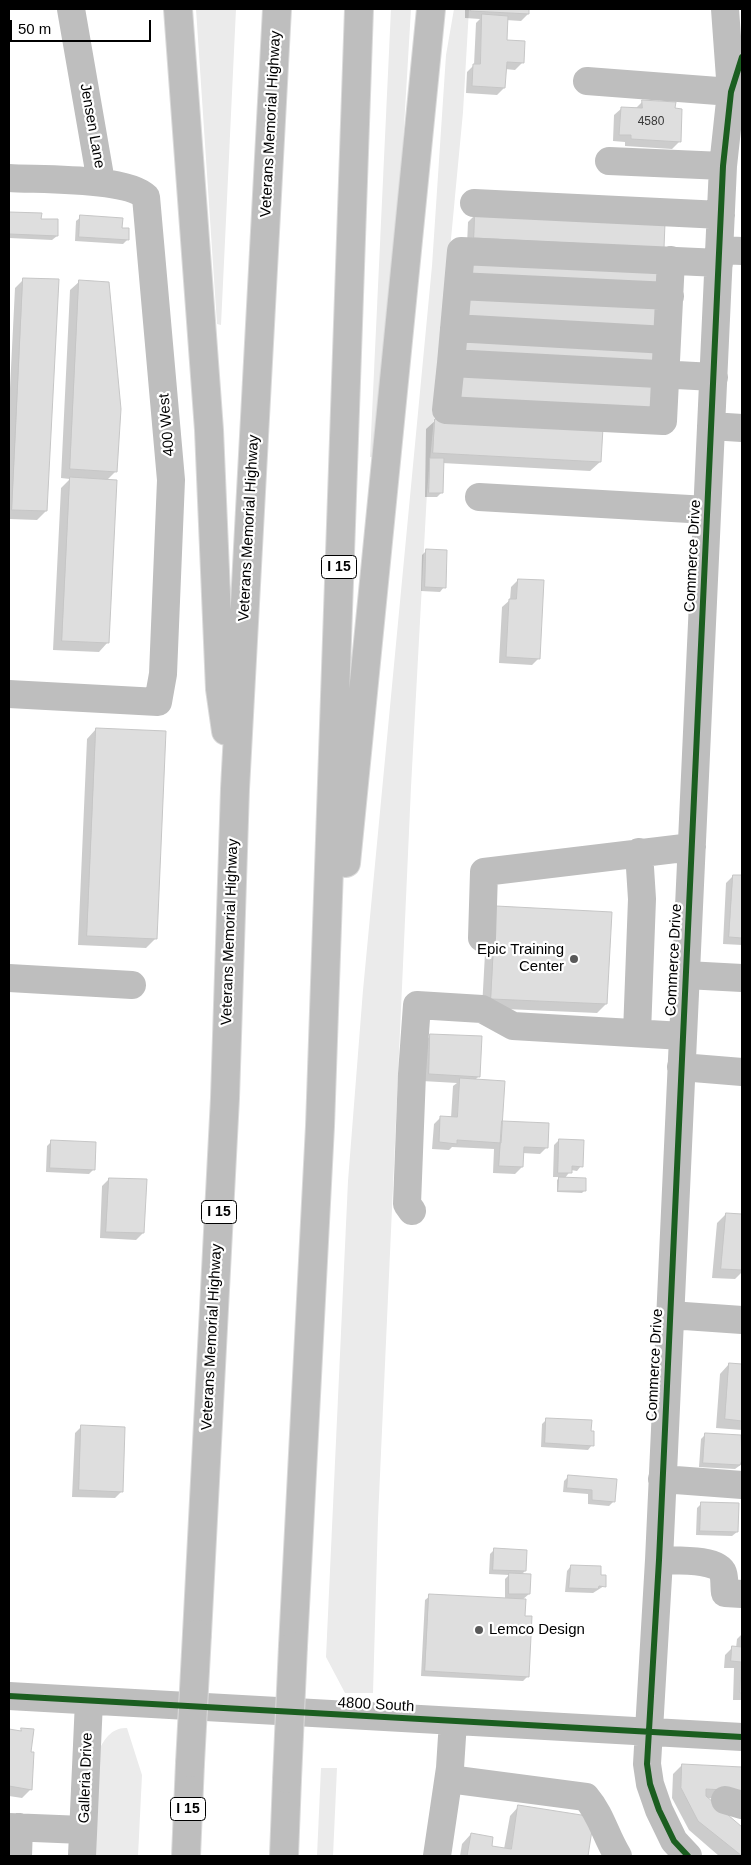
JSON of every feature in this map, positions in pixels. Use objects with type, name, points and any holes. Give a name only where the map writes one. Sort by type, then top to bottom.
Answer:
[{"type":"main road","name":"Jensen Lane","points":[[9,178],[102,182],[72,9]]},
{"type":"main road","points":[[178,9],[210,430],[220,689],[235,789]]},
{"type":"main road","name":"Veterans Memorial Highway","points":[[186,1856],[225,1098],[235,789],[277,9]]},
{"type":"main road","name":"I 15","points":[[284,1856],[320,1126],[358,9]]},
{"type":"main road","points":[[320,1126],[431,9]]},
{"type":"main road","name":"Commerce Drive","points":[[688,1856],[674,1841],[650,1784],[647,1764],[659,1560],[714,377],[727,255],[728,203],[723,166],[731,92],[725,9]]},
{"type":"main road","name":"Commerce Drive","points":[[731,92],[742,57]]},
{"type":"main road","points":[[587,81],[731,92]]},
{"type":"main road","points":[[609,161],[723,166]]},
{"type":"main road","name":"400 West","points":[[9,694],[158,702],[163,674],[171,480],[152,243],[146,196],[133,189],[102,182]]},
{"type":"main road","points":[[474,203],[728,203]]},
{"type":"main road","points":[[671,260],[663,421],[446,410],[461,251],[671,260],[727,255]]},
{"type":"main road","points":[[458,286],[670,296]]},
{"type":"main road","points":[[454,328],[667,340]]},
{"type":"main road","points":[[450,363],[714,377]]},
{"type":"main road","points":[[712,426],[742,428]]},
{"type":"main road","points":[[479,497],[707,510]]},
{"type":"main road","points":[[482,938],[484,872],[692,847]]},
{"type":"main road","points":[[637,1033],[642,899],[640,852]]},
{"type":"main road","points":[[686,975],[742,978]]},
{"type":"main road","points":[[9,978],[132,985]]},
{"type":"main road","points":[[412,1212],[407,1204],[417,1005],[482,1009],[513,1026],[683,1036]]},
{"type":"main road","points":[[682,1067],[742,1072]]},
{"type":"main road","points":[[670,1315],[742,1320]]},
{"type":"main road","points":[[662,1479],[742,1485]]},
{"type":"main road","points":[[659,1560],[703,1562],[718,1566],[722,1572],[725,1593],[742,1594]]},
{"type":"main road","name":"4800 South","points":[[9,1696],[742,1737]]},
{"type":"main road","name":"Galleria Drive","points":[[83,1843],[89,1700]]},
{"type":"main road","points":[[437,1856],[449,1779],[453,1722]]},
{"type":"main road","points":[[449,1779],[586,1797],[598,1812],[607,1839],[618,1856]]},
{"type":"main road","points":[[18,1856],[14,1827],[83,1843]]},
{"type":"shaded area","points":[[196,9],[236,9],[221,325],[217,324]]},
{"type":"shaded area","points":[[391,9],[411,9],[397,244],[380,457],[370,457]]},
{"type":"shaded area","points":[[454,9],[469,9],[463,112],[427,492],[411,787],[378,1519],[373,1693],[345,1693],[326,1657],[348,1181],[363,990],[432,266],[446,55]]},
{"type":"shaded area","points":[[122,1728],[127,1728],[142,1775],[138,1856],[94,1856],[98,1753],[109,1735]]},
{"type":"shaded area","points":[[321,1768],[337,1768],[333,1856],[317,1856]]},
{"type":"building","points":[[471,9],[529,9],[529,14],[471,11]]},
{"type":"building","points":[[482,14],[508,16],[507,40],[525,41],[524,63],[507,62],[505,88],[472,86],[473,64],[480,64]]},
{"type":"building","points":[[642,100],[676,102],[675,108],[682,109],[681,142],[631,139],[631,135],[619,135],[621,107],[642,108]]},
{"type":"building","points":[[9,212],[42,213],[41,219],[58,219],[58,236],[9,234]]},
{"type":"building","points":[[475,213],[665,223],[664,248],[474,238]]},
{"type":"building","points":[[80,215],[123,218],[122,228],[129,228],[129,240],[79,237]]},
{"type":"building","points":[[472,260],[661,270],[661,287],[471,278]]},
{"type":"building","points":[[23,278],[59,279],[47,511],[12,510]]},
{"type":"building","points":[[79,280],[109,282],[121,409],[117,472],[70,469]]},
{"type":"building","points":[[470,294],[661,304],[660,330],[469,320]]},
{"type":"building","points":[[459,337],[658,347],[657,364],[458,355]]},
{"type":"building","points":[[457,376],[656,385],[655,412],[456,402]]},
{"type":"building","points":[[435,419],[603,428],[601,462],[433,453]]},
{"type":"building","points":[[430,458],[444,458],[443,493],[429,493]]},
{"type":"building","points":[[70,477],[117,480],[109,643],[62,641]]},
{"type":"building","points":[[426,549],[447,550],[446,588],[425,587]]},
{"type":"building","points":[[518,579],[544,580],[540,659],[506,657],[509,599],[516,599]]},
{"type":"building","points":[[96,728],[166,731],[157,939],[87,936]]},
{"type":"building","points":[[733,875],[742,875],[742,938],[729,937]]},
{"type":"building","points":[[496,906],[612,912],[607,1004],[491,999]]},
{"type":"building","points":[[430,1034],[482,1036],[480,1077],[429,1074]]},
{"type":"building","points":[[460,1078],[505,1081],[501,1143],[457,1140],[457,1144],[439,1142],[440,1116],[457,1117]]},
{"type":"building","points":[[502,1121],[549,1123],[548,1148],[524,1147],[523,1167],[499,1166]]},
{"type":"building","points":[[559,1139],[584,1140],[583,1167],[572,1166],[572,1173],[558,1173]]},
{"type":"building","points":[[51,1140],[96,1142],[95,1170],[50,1168]]},
{"type":"building","points":[[559,1177],[586,1178],[586,1191],[558,1191]]},
{"type":"building","points":[[109,1178],[147,1179],[144,1233],[106,1232]]},
{"type":"building","points":[[726,1213],[742,1214],[742,1270],[721,1269]]},
{"type":"building","points":[[729,1363],[742,1364],[742,1421],[725,1419]]},
{"type":"building","points":[[546,1418],[592,1420],[591,1431],[594,1431],[594,1446],[545,1443]]},
{"type":"building","points":[[81,1425],[125,1427],[123,1492],[79,1490]]},
{"type":"building","points":[[705,1433],[741,1435],[742,1460],[740,1465],[703,1463]]},
{"type":"building","points":[[568,1475],[617,1479],[615,1502],[592,1500],[592,1490],[567,1488]]},
{"type":"building","points":[[701,1502],[739,1503],[738,1532],[700,1531]]},
{"type":"building","points":[[494,1548],[527,1550],[526,1571],[493,1570]]},
{"type":"building","points":[[571,1565],[601,1566],[601,1575],[606,1575],[606,1587],[599,1586],[598,1589],[569,1588]]},
{"type":"building","points":[[509,1573],[531,1574],[530,1594],[509,1594]]},
{"type":"building","name":"Lemco Design","points":[[429,1594],[526,1599],[525,1616],[532,1616],[529,1677],[425,1671]]},
{"type":"building","points":[[732,1646],[742,1647],[742,1693],[740,1693],[741,1662],[731,1661]]},
{"type":"building","points":[[21,1728],[34,1729],[31,1752],[34,1752],[32,1790],[9,1786],[9,1729],[21,1731]]},
{"type":"building","points":[[682,1764],[742,1767],[742,1791],[706,1789],[706,1796],[742,1827],[742,1856],[698,1821],[681,1788]]},
{"type":"building","points":[[518,1805],[594,1817],[588,1856],[467,1856],[471,1833],[493,1837],[492,1846],[511,1849]]},
{"type":"cycle path","points":[[688,1856],[674,1841],[659,1810],[650,1784],[647,1764],[659,1560],[723,166],[731,92],[742,57]]},
{"type":"cycle path","points":[[9,1696],[742,1737]]},
{"type":"place","name":"Epic Training Center","points":[[574,959]]},
{"type":"place","name":"Lemco Design","points":[[479,1630]]}]
